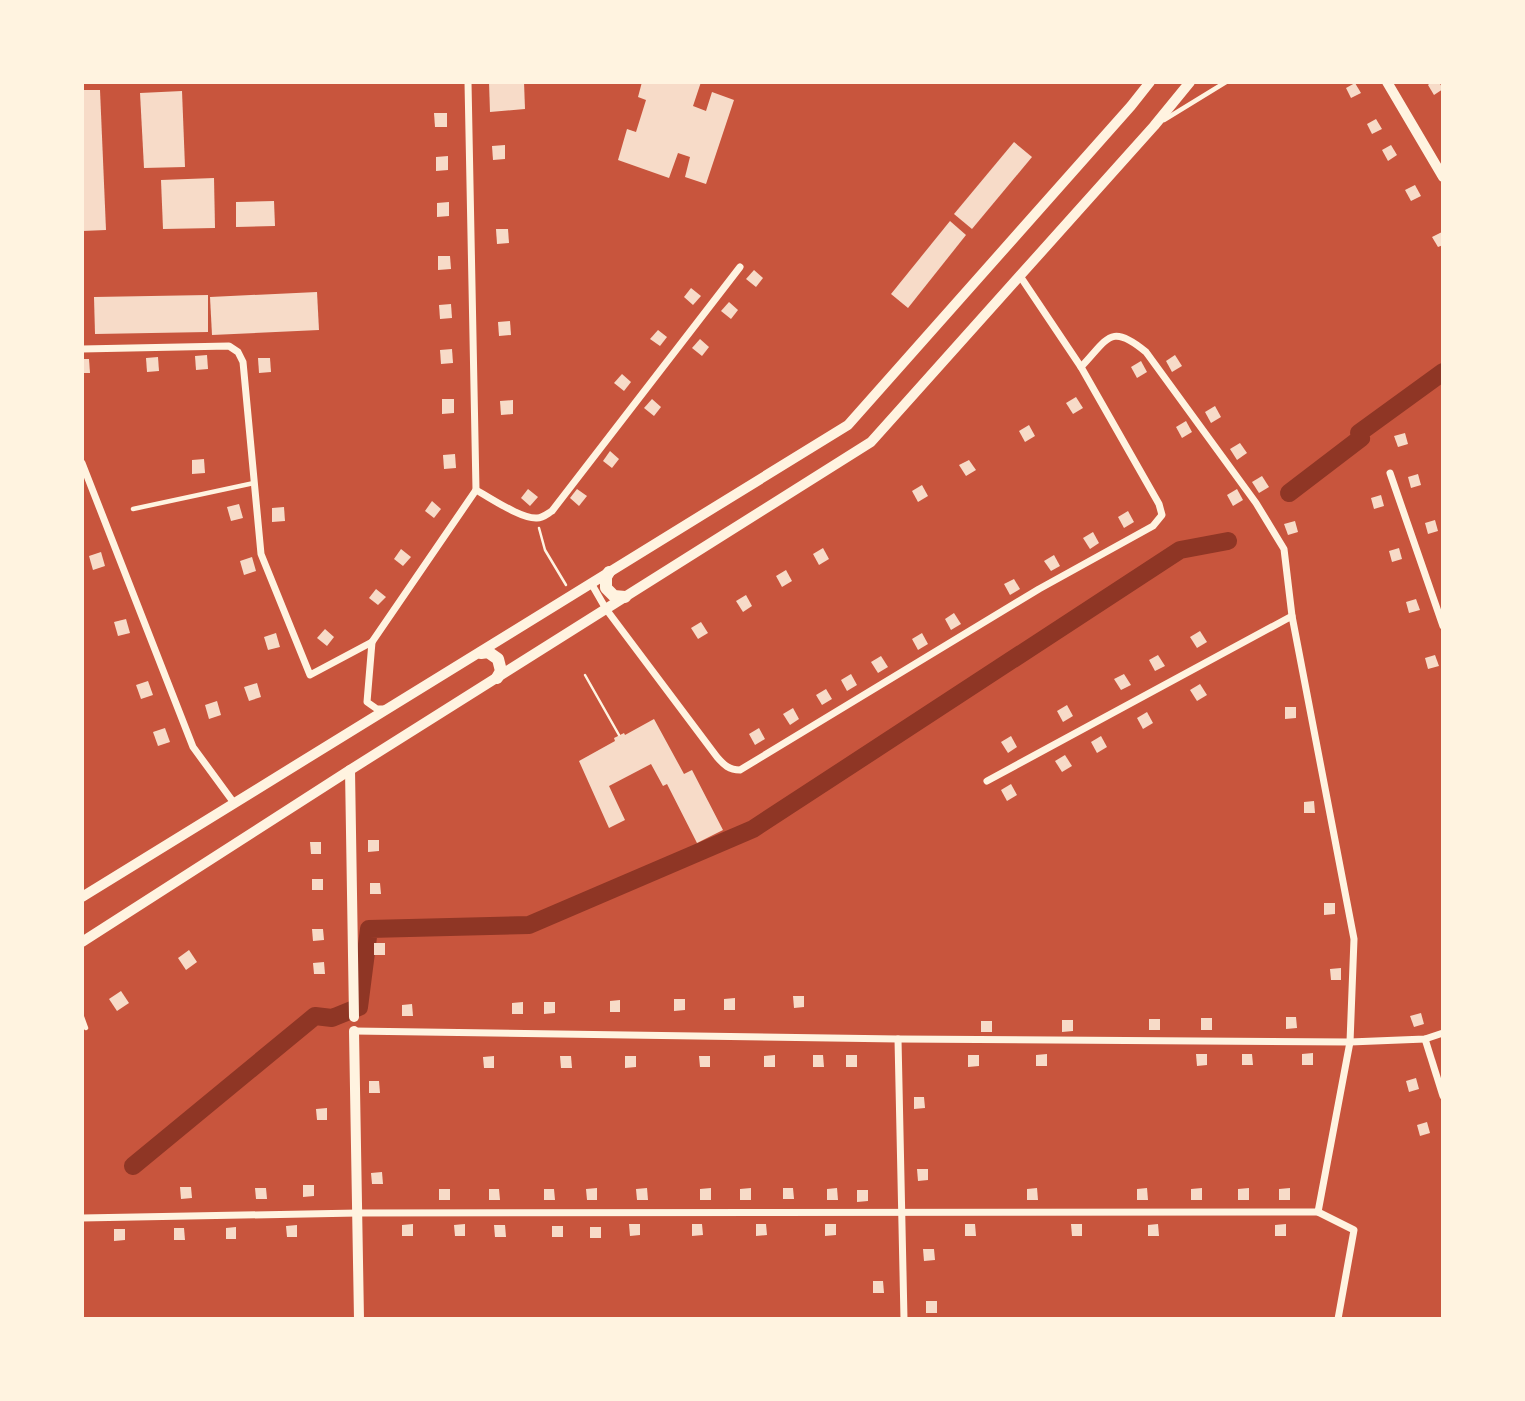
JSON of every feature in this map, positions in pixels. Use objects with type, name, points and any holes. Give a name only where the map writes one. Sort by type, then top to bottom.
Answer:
[{"type":"main road","points":[[82,897],[848,425],[1150,82]]},
{"type":"main road","points":[[82,942],[871,442],[1154,126],[1190,82]]},
{"type":"main road","points":[[609,572],[606,588],[614,596],[625,597]]},
{"type":"main road","points":[[481,653],[488,652],[498,659],[501,671],[497,678]]},
{"type":"main road","points":[[350,770],[354,1017]]},
{"type":"main road","points":[[354,1031],[359,1319]]},
{"type":"street","points":[[82,349],[229,346],[238,352],[243,362],[261,554],[310,675],[372,642],[476,490],[468,82]]},
{"type":"street","points":[[1387,82],[1443,177]]},
{"type":"street","points":[[476,490],[527,516],[544,517],[552,511],[740,267]]},
{"type":"street","points":[[592,583],[606,609],[724,766],[733,770],[747,767],[1039,589],[1153,526],[1162,515],[1159,504],[1082,367],[1020,275]]},
{"type":"street","points":[[1082,367],[1110,337],[1117,335],[1126,336],[1146,352],[1256,503],[1284,549],[1292,616],[1354,939],[1350,1042],[1318,1212]]},
{"type":"street","points":[[82,463],[193,747],[234,803]]},
{"type":"street","points":[[1390,473],[1443,626]]},
{"type":"street","points":[[987,780],[1292,616]]},
{"type":"street","points":[[372,642],[367,702],[377,709],[388,709]]},
{"type":"street","points":[[354,1017],[354,1031],[898,1039],[1350,1042],[1425,1039],[1443,1033]]},
{"type":"street","points":[[898,1039],[904,1319]]},
{"type":"street","points":[[1425,1039],[1443,1096]]},
{"type":"street","points":[[82,1218],[358,1213],[1318,1212],[1354,1230],[1338,1319]]},
{"type":"lane","points":[[1154,126],[1226,82]]},
{"type":"lane","points":[[133,509],[255,483]]},
{"type":"lane","points":[[82,1017],[86,1028]]},
{"type":"path","points":[[536,518],[545,550],[571,595]]},
{"type":"path","points":[[585,675],[619,736]]},
{"type":"building","points":[[489,82],[524,82],[525,109],[490,112]]},
{"type":"building","points":[[642,82],[701,82],[693,106],[706,111],[712,92],[734,100],[706,184],[685,177],[690,157],[678,153],[669,178],[618,160],[627,129],[636,132],[646,100],[638,97]]},
{"type":"building","points":[[1431,82],[1439,82],[1443,89],[1434,95],[1428,85]]},
{"type":"building","points":[[1355,83],[1361,93],[1351,98],[1346,88]]},
{"type":"building","points":[[82,90],[100,90],[106,230],[82,231]]},
{"type":"building","points":[[182,91],[185,167],[144,168],[140,93]]},
{"type":"building","points":[[434,113],[447,113],[447,127],[435,127]]},
{"type":"building","points":[[1376,119],[1382,129],[1372,134],[1367,124]]},
{"type":"building","points":[[1014,142],[1032,157],[972,229],[954,214]]},
{"type":"building","points":[[505,145],[505,159],[493,160],[492,146]]},
{"type":"building","points":[[1391,145],[1397,155],[1388,161],[1382,150]]},
{"type":"building","points":[[448,156],[448,170],[436,171],[436,157]]},
{"type":"building","points":[[214,178],[215,228],[163,229],[161,180]]},
{"type":"building","points":[[1415,185],[1421,196],[1411,201],[1405,190]]},
{"type":"building","points":[[274,201],[275,226],[236,227],[236,202]]},
{"type":"building","points":[[449,202],[449,216],[437,217],[437,203]]},
{"type":"building","points":[[950,221],[966,235],[908,308],[891,294]]},
{"type":"building","points":[[496,229],[508,229],[509,243],[497,244]]},
{"type":"building","points":[[1442,232],[1443,245],[1438,247],[1432,237]]},
{"type":"building","points":[[438,256],[450,256],[451,269],[438,270]]},
{"type":"building","points":[[754,270],[763,278],[756,287],[746,279]]},
{"type":"building","points":[[691,288],[701,296],[693,305],[684,297]]},
{"type":"building","points":[[317,292],[319,330],[212,335],[210,297]]},
{"type":"building","points":[[208,295],[208,332],[95,334],[94,297]]},
{"type":"building","points":[[729,302],[738,310],[731,319],[721,311]]},
{"type":"building","points":[[451,304],[452,318],[440,319],[439,305]]},
{"type":"building","points":[[510,321],[511,335],[499,336],[498,322]]},
{"type":"building","points":[[658,330],[667,337],[660,346],[650,339]]},
{"type":"building","points":[[700,339],[709,347],[702,356],[692,348]]},
{"type":"building","points":[[452,349],[453,363],[441,364],[440,350]]},
{"type":"building","points":[[207,355],[208,369],[196,370],[195,356]]},
{"type":"building","points":[[1175,355],[1182,366],[1172,372],[1166,361]]},
{"type":"building","points":[[158,357],[159,371],[147,372],[146,358]]},
{"type":"building","points":[[258,358],[270,358],[271,372],[259,373]]},
{"type":"building","points":[[82,359],[89,359],[90,373],[82,373]]},
{"type":"building","points":[[1141,361],[1147,372],[1137,378],[1131,367]]},
{"type":"building","points":[[622,374],[631,382],[624,391],[614,383]]},
{"type":"building","points":[[1076,397],[1083,408],[1073,414],[1066,403]]},
{"type":"building","points":[[442,399],[454,399],[454,413],[442,414]]},
{"type":"building","points":[[652,399],[661,407],[654,416],[644,408]]},
{"type":"building","points":[[513,400],[513,414],[501,415],[500,401]]},
{"type":"building","points":[[1215,406],[1221,417],[1211,423],[1205,412]]},
{"type":"building","points":[[1186,421],[1192,432],[1182,438],[1176,427]]},
{"type":"building","points":[[1029,425],[1035,436],[1025,442],[1019,431]]},
{"type":"building","points":[[1405,433],[1408,444],[1398,447],[1394,436]]},
{"type":"building","points":[[1240,443],[1247,453],[1237,460],[1230,449]]},
{"type":"building","points":[[610,451],[619,459],[612,468],[603,461]]},
{"type":"building","points":[[455,454],[456,468],[444,469],[443,455]]},
{"type":"building","points":[[204,459],[205,473],[192,474],[192,460]]},
{"type":"building","points":[[969,460],[976,470],[966,476],[959,465]]},
{"type":"building","points":[[1418,474],[1421,485],[1411,488],[1408,477]]},
{"type":"building","points":[[1262,476],[1269,487],[1259,493],[1252,482]]},
{"type":"building","points":[[922,485],[928,496],[918,502],[912,491]]},
{"type":"building","points":[[528,489],[538,497],[530,506],[521,498]]},
{"type":"building","points":[[577,489],[587,496],[579,506],[570,498]]},
{"type":"building","points":[[1237,489],[1243,500],[1233,506],[1227,495]]},
{"type":"building","points":[[1381,495],[1384,506],[1374,509],[1371,498]]},
{"type":"building","points":[[432,501],[441,509],[434,518],[425,511]]},
{"type":"building","points":[[239,504],[243,518],[231,521],[227,507]]},
{"type":"building","points":[[284,507],[285,521],[272,522],[272,508]]},
{"type":"building","points":[[1128,511],[1134,522],[1124,528],[1118,517]]},
{"type":"building","points":[[1435,520],[1438,531],[1428,534],[1425,523]]},
{"type":"building","points":[[1295,521],[1298,532],[1288,535],[1284,524]]},
{"type":"building","points":[[1093,532],[1099,543],[1090,549],[1083,538]]},
{"type":"building","points":[[823,548],[829,559],[819,565],[813,554]]},
{"type":"building","points":[[1399,548],[1402,559],[1392,562],[1389,551]]},
{"type":"building","points":[[401,549],[411,557],[403,566],[394,559]]},
{"type":"building","points":[[101,552],[105,566],[93,570],[89,556]]},
{"type":"building","points":[[1054,555],[1060,566],[1051,571],[1044,561]]},
{"type":"building","points":[[252,557],[256,571],[244,575],[240,561]]},
{"type":"building","points":[[786,570],[792,581],[782,587],[776,576]]},
{"type":"building","points":[[1014,579],[1020,589],[1010,595],[1004,584]]},
{"type":"building","points":[[376,589],[386,597],[378,605],[369,598]]},
{"type":"building","points":[[746,595],[752,606],[743,612],[736,601]]},
{"type":"building","points":[[1416,599],[1420,610],[1409,613],[1406,602]]},
{"type":"building","points":[[954,613],[961,624],[951,630],[945,619]]},
{"type":"building","points":[[126,619],[130,633],[118,636],[114,622]]},
{"type":"building","points":[[701,622],[708,633],[698,639],[691,628]]},
{"type":"building","points":[[325,629],[334,637],[327,646],[317,638]]},
{"type":"building","points":[[1200,631],[1207,642],[1197,648],[1190,637]]},
{"type":"building","points":[[276,633],[280,647],[268,650],[264,637]]},
{"type":"building","points":[[922,633],[928,644],[918,650],[912,639]]},
{"type":"building","points":[[1158,655],[1165,666],[1155,671],[1149,660]]},
{"type":"building","points":[[1435,655],[1439,666],[1428,669],[1425,658]]},
{"type":"building","points":[[881,656],[888,667],[878,673],[871,662]]},
{"type":"building","points":[[851,674],[857,685],[847,691],[841,680]]},
{"type":"building","points":[[1124,674],[1131,685],[1121,690],[1114,679]]},
{"type":"building","points":[[148,681],[153,695],[141,699],[136,685]]},
{"type":"building","points":[[257,683],[261,697],[249,701],[244,687]]},
{"type":"building","points":[[1200,684],[1207,695],[1197,701],[1190,690]]},
{"type":"building","points":[[826,689],[832,699],[822,705],[816,695]]},
{"type":"building","points":[[217,701],[221,715],[209,719],[205,705]]},
{"type":"building","points":[[1067,705],[1073,716],[1063,722],[1057,711]]},
{"type":"building","points":[[1285,707],[1296,707],[1296,718],[1285,719]]},
{"type":"building","points":[[793,708],[799,719],[790,725],[783,714]]},
{"type":"building","points":[[1147,712],[1153,723],[1143,729],[1137,718]]},
{"type":"building","points":[[654,719],[684,774],[692,770],[723,830],[697,843],[667,784],[663,786],[651,764],[609,786],[625,820],[609,828],[579,761],[615,741],[614,738]]},
{"type":"building","points":[[165,728],[170,742],[158,746],[153,732]]},
{"type":"building","points":[[759,728],[765,739],[755,745],[749,734]]},
{"type":"building","points":[[1011,736],[1017,747],[1008,753],[1001,742]]},
{"type":"building","points":[[1101,736],[1107,747],[1097,753],[1091,742]]},
{"type":"building","points":[[1065,755],[1072,766],[1062,772],[1055,761]]},
{"type":"building","points":[[1011,784],[1017,795],[1007,801],[1001,790]]},
{"type":"building","points":[[1314,801],[1315,813],[1304,813],[1304,802]]},
{"type":"building","points":[[368,840],[379,840],[379,851],[368,852]]},
{"type":"building","points":[[310,842],[321,842],[321,854],[311,854]]},
{"type":"building","points":[[312,879],[323,879],[323,890],[312,890]]},
{"type":"building","points":[[370,883],[380,883],[381,894],[370,894]]},
{"type":"building","points":[[1324,903],[1335,903],[1335,914],[1324,915]]},
{"type":"building","points":[[312,929],[323,929],[324,940],[313,941]]},
{"type":"building","points":[[374,943],[385,943],[385,955],[374,955]]},
{"type":"building","points":[[189,950],[197,962],[186,970],[178,958]]},
{"type":"building","points":[[324,962],[325,974],[314,974],[313,963]]},
{"type":"building","points":[[1341,968],[1341,980],[1331,980],[1330,969]]},
{"type":"building","points":[[121,991],[129,1003],[117,1011],[109,999]]},
{"type":"building","points":[[793,996],[804,996],[804,1007],[794,1008]]},
{"type":"building","points":[[735,998],[735,1010],[724,1010],[724,999]]},
{"type":"building","points":[[674,999],[685,999],[685,1010],[674,1011]]},
{"type":"building","points":[[620,1000],[620,1012],[610,1012],[610,1001]]},
{"type":"building","points":[[523,1002],[523,1014],[512,1014],[512,1003]]},
{"type":"building","points":[[544,1002],[555,1002],[555,1013],[544,1014]]},
{"type":"building","points":[[412,1004],[413,1016],[402,1016],[402,1005]]},
{"type":"building","points":[[1421,1013],[1424,1024],[1414,1027],[1410,1016]]},
{"type":"building","points":[[1286,1017],[1296,1017],[1297,1028],[1286,1029]]},
{"type":"building","points":[[1201,1018],[1212,1018],[1212,1030],[1201,1030]]},
{"type":"building","points":[[1149,1019],[1160,1019],[1160,1030],[1149,1030]]},
{"type":"building","points":[[1062,1020],[1073,1020],[1073,1031],[1062,1032]]},
{"type":"building","points":[[981,1021],[992,1021],[992,1032],[981,1032]]},
{"type":"building","points":[[1313,1053],[1313,1065],[1302,1065],[1302,1054]]},
{"type":"building","points":[[1047,1054],[1047,1066],[1036,1066],[1036,1055]]},
{"type":"building","points":[[1196,1054],[1207,1054],[1207,1065],[1197,1066]]},
{"type":"building","points":[[1242,1054],[1252,1054],[1253,1065],[1242,1065]]},
{"type":"building","points":[[775,1055],[775,1067],[764,1067],[764,1056]]},
{"type":"building","points":[[813,1055],[823,1055],[824,1067],[813,1067]]},
{"type":"building","points":[[846,1055],[857,1055],[857,1067],[846,1067]]},
{"type":"building","points":[[968,1055],[979,1055],[979,1066],[968,1067]]},
{"type":"building","points":[[494,1056],[494,1068],[484,1068],[483,1057]]},
{"type":"building","points":[[560,1056],[571,1056],[572,1068],[561,1068]]},
{"type":"building","points":[[625,1056],[636,1056],[636,1067],[625,1068]]},
{"type":"building","points":[[699,1056],[710,1056],[710,1067],[700,1067]]},
{"type":"building","points":[[1416,1078],[1419,1089],[1409,1092],[1406,1081]]},
{"type":"building","points":[[369,1081],[379,1081],[380,1093],[369,1093]]},
{"type":"building","points":[[914,1097],[924,1097],[925,1108],[914,1109]]},
{"type":"building","points":[[327,1108],[327,1120],[317,1120],[316,1109]]},
{"type":"building","points":[[1427,1122],[1430,1133],[1420,1136],[1417,1125]]},
{"type":"building","points":[[917,1169],[928,1169],[928,1180],[918,1181]]},
{"type":"building","points":[[382,1172],[383,1184],[372,1184],[371,1173]]},
{"type":"building","points":[[303,1185],[314,1185],[314,1196],[303,1197]]},
{"type":"building","points":[[180,1187],[191,1187],[192,1198],[181,1199]]},
{"type":"building","points":[[255,1188],[266,1188],[267,1199],[256,1199]]},
{"type":"building","points":[[597,1188],[597,1200],[587,1200],[586,1189]]},
{"type":"building","points":[[647,1188],[648,1200],[637,1200],[636,1189]]},
{"type":"building","points":[[711,1188],[711,1200],[700,1200],[700,1189]]},
{"type":"building","points":[[751,1188],[751,1200],[740,1200],[740,1189]]},
{"type":"building","points":[[783,1188],[793,1188],[794,1199],[783,1199]]},
{"type":"building","points":[[837,1188],[838,1200],[827,1200],[827,1189]]},
{"type":"building","points":[[1037,1188],[1038,1200],[1027,1200],[1027,1189]]},
{"type":"building","points":[[1147,1188],[1148,1200],[1137,1200],[1137,1189]]},
{"type":"building","points":[[1202,1188],[1202,1200],[1191,1200],[1191,1189]]},
{"type":"building","points":[[1249,1188],[1249,1200],[1238,1200],[1238,1189]]},
{"type":"building","points":[[1290,1188],[1290,1200],[1279,1200],[1279,1189]]},
{"type":"building","points":[[439,1189],[450,1189],[450,1200],[439,1200]]},
{"type":"building","points":[[489,1189],[499,1189],[500,1200],[489,1200]]},
{"type":"building","points":[[544,1189],[554,1189],[555,1200],[544,1200]]},
{"type":"building","points":[[857,1190],[868,1190],[868,1201],[857,1202]]},
{"type":"building","points":[[413,1224],[413,1236],[402,1236],[402,1225]]},
{"type":"building","points":[[465,1224],[465,1236],[455,1236],[454,1225]]},
{"type":"building","points":[[629,1224],[640,1224],[640,1235],[630,1236]]},
{"type":"building","points":[[692,1224],[702,1224],[703,1235],[692,1236]]},
{"type":"building","points":[[756,1224],[766,1224],[767,1235],[756,1236]]},
{"type":"building","points":[[825,1224],[836,1224],[836,1235],[825,1236]]},
{"type":"building","points":[[965,1224],[975,1224],[976,1236],[965,1236]]},
{"type":"building","points":[[1071,1224],[1082,1224],[1082,1236],[1072,1236]]},
{"type":"building","points":[[1158,1224],[1159,1236],[1148,1236],[1148,1225]]},
{"type":"building","points":[[1286,1224],[1286,1236],[1275,1236],[1275,1225]]},
{"type":"building","points":[[297,1225],[297,1237],[287,1237],[286,1226]]},
{"type":"building","points":[[494,1225],[505,1225],[506,1237],[495,1237]]},
{"type":"building","points":[[552,1226],[563,1226],[563,1237],[552,1237]]},
{"type":"building","points":[[236,1227],[236,1239],[226,1239],[226,1228]]},
{"type":"building","points":[[590,1227],[601,1227],[601,1238],[590,1238]]},
{"type":"building","points":[[174,1228],[184,1228],[185,1240],[174,1240]]},
{"type":"building","points":[[114,1229],[125,1229],[125,1240],[114,1241]]},
{"type":"building","points":[[923,1249],[934,1249],[935,1260],[924,1261]]},
{"type":"building","points":[[873,1281],[883,1281],[884,1293],[873,1293]]},
{"type":"building","points":[[926,1301],[937,1301],[937,1313],[926,1313]]},
{"type":"waterway","points":[[1289,493],[1361,438],[1359,433],[1443,372]]},
{"type":"waterway","points":[[133,1166],[315,1016],[332,1018],[359,1007],[369,929],[529,925],[753,829],[1180,550],[1228,541]]}]
